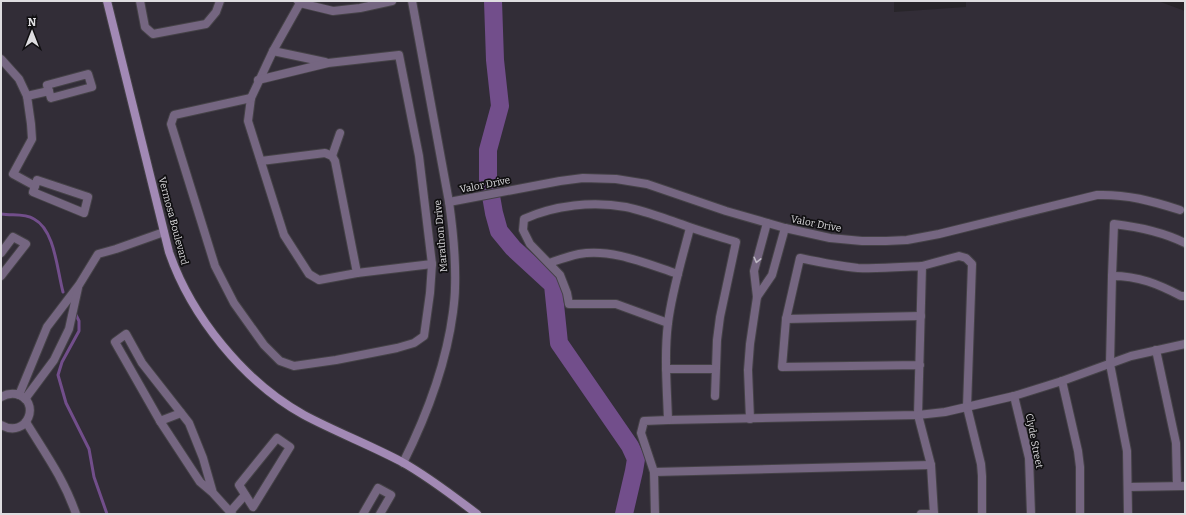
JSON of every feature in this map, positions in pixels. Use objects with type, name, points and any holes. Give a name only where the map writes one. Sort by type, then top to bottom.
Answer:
[{"type":"main road","name":"Vermosa Boulevard","points":[[108,1],[164,232],[175,270],[207,325],[236,361],[270,392],[303,415],[403,463],[440,486],[478,514]]},
{"type":"street","points":[[140,1],[145,27],[153,34],[206,24],[216,12],[220,1]]},
{"type":"street","points":[[392,1],[360,8],[333,11],[299,2],[250,98],[248,121],[284,235],[309,274],[320,280],[357,273],[432,264]]},
{"type":"street","name":"Marathon Drive","points":[[403,463],[421,427],[437,385],[450,336],[456,288],[453,234],[449,202],[412,1]]},
{"type":"street","points":[[273,51],[328,63]]},
{"type":"street","points":[[250,98],[174,115],[171,124],[215,266],[234,303],[264,346],[280,361],[294,366],[336,360],[397,348],[414,343],[424,336],[430,293],[432,264],[419,156],[399,55],[328,63],[258,80]]},
{"type":"street","points":[[1,59],[19,79],[27,96],[31,124],[32,140],[13,174],[35,186]]},
{"type":"street","points":[[1,72],[8,66]]},
{"type":"street","points":[[88,74],[92,87],[51,98],[49,92],[47,85],[88,74]]},
{"type":"street","points":[[27,96],[49,92]]},
{"type":"street","points":[[332,156],[340,133]]},
{"type":"street","points":[[261,161],[325,153],[332,156],[335,161],[357,273]]},
{"type":"street","name":"Valor Drive","points":[[449,202],[560,181],[583,178],[616,179],[647,184],[726,211],[785,228],[830,238],[862,241],[907,240],[939,234],[1086,197],[1103,195],[1134,196],[1180,210]]},
{"type":"street","points":[[38,180],[88,197],[84,212],[33,192],[35,186],[38,180]]},
{"type":"street","points":[[668,323],[616,304],[569,304],[567,293],[560,275],[530,244],[523,230],[524,219],[538,213],[588,205],[615,205],[642,211],[736,242],[720,317],[715,368],[715,396]]},
{"type":"street","points":[[750,419],[748,370],[749,350],[757,298],[754,271],[767,223]]},
{"type":"street","points":[[1128,514],[1127,451],[1110,364],[1114,224],[1155,231],[1185,243]]},
{"type":"street","points":[[668,420],[666,369],[668,323],[678,274],[690,228]]},
{"type":"street","points":[[757,298],[772,275],[785,228]]},
{"type":"street","points":[[22,397],[48,327],[79,285],[98,254],[164,232]]},
{"type":"street","points":[[1,253],[13,237],[26,244],[1,276]]},
{"type":"street","points":[[549,264],[579,254],[598,254],[620,256],[678,274]]},
{"type":"street","points":[[920,365],[782,367],[786,319],[800,258],[858,268],[922,266],[960,256],[966,258],[972,264],[967,407],[981,464],[982,514]]},
{"type":"street","points":[[921,514],[934,514],[932,465],[918,415],[922,266]]},
{"type":"street","points":[[1112,276],[1125,276],[1144,279],[1181,296],[1185,296]]},
{"type":"street","points":[[22,397],[54,360],[69,329],[79,285]]},
{"type":"street","points":[[786,319],[921,316]]},
{"type":"street","points":[[213,493],[203,458],[189,423],[142,363],[126,334],[115,342],[160,421],[200,482],[213,493],[231,513],[245,495]]},
{"type":"street","points":[[655,514],[654,472],[641,433],[644,421],[918,415],[944,412],[1014,396],[1062,381],[1132,356],[1185,344]]},
{"type":"street","points":[[1128,487],[1181,486],[1176,443],[1156,350]]},
{"type":"street","points":[[666,369],[715,368]]},
{"type":"street","points":[[1062,381],[1078,450],[1080,466],[1080,514]]},
{"type":"street","points":[[1,397],[8,394],[22,397],[28,403],[30,413],[26,422],[22,426],[12,429],[1,426]]},
{"type":"street","name":"Clyde Street","points":[[1014,396],[1029,458],[1031,514]]},
{"type":"street","points":[[160,421],[181,413]]},
{"type":"street","points":[[26,422],[53,464],[71,497],[76,514]]},
{"type":"street","points":[[277,438],[290,447],[253,507],[245,495],[239,485],[277,438]]},
{"type":"street","points":[[654,472],[932,465]]},
{"type":"street","points":[[363,514],[378,488],[391,495],[380,514]]},
{"type":"shaded area","points":[[1,1],[894,1],[894,12],[966,7],[966,1],[1158,1],[1185,11],[1185,514],[1,514]]},
{"type":"waterway","points":[[493,1],[495,60],[500,106],[488,150],[488,179],[494,213],[499,231],[513,248],[553,285],[559,343],[630,446],[636,459],[624,514]]},
{"type":"waterway","points":[[1,214],[22,215],[30,217],[41,224],[51,241],[63,292]]},
{"type":"waterway","points":[[76,315],[79,321],[79,331],[62,362],[58,375],[66,403],[89,449],[94,477],[107,514]]}]
